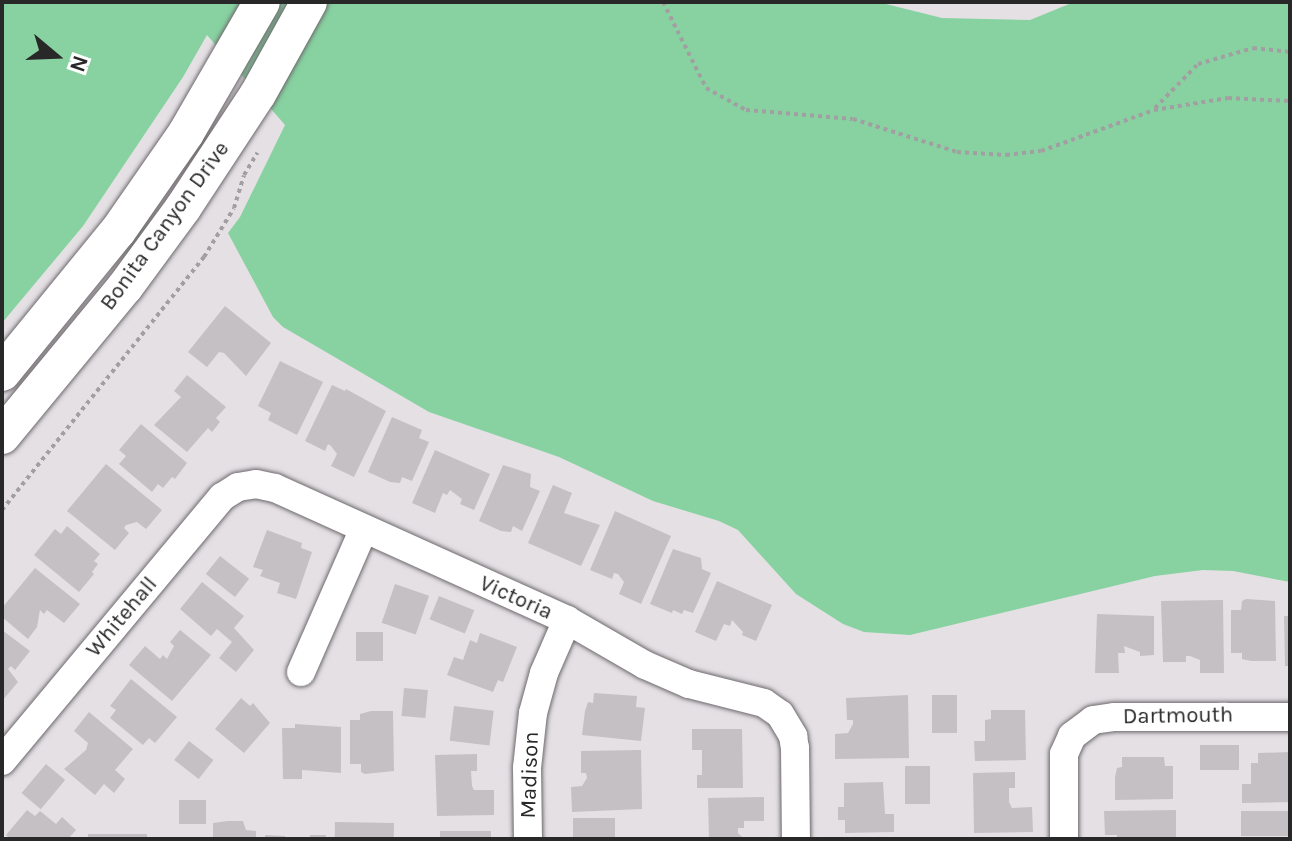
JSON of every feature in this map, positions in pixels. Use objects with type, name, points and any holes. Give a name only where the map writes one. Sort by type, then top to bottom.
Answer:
[{"type":"main road","name":"Bonita Canyon Drive","points":[[2,373],[118,231],[186,133],[262,2]]},
{"type":"main road","name":"Bonita Canyon Drive","points":[[2,436],[133,275],[183,208],[258,94],[309,2]]},
{"type":"street","name":"Victoria","points":[[250,484],[275,488],[363,531],[567,620],[678,680],[764,703],[788,724],[795,748],[796,839]]},
{"type":"street","name":"Whitehall","points":[[2,761],[222,497],[250,484]]},
{"type":"street","points":[[301,672],[363,531]]},
{"type":"street","name":"Madison","points":[[528,839],[527,768],[533,713],[544,673],[567,620]]},
{"type":"street","name":"Dartmouth","points":[[1064,839],[1063,767],[1072,736],[1093,720],[1106,717],[1290,717]]},
{"type":"path","points":[[663,2],[706,88],[746,110],[853,119],[957,152],[1006,155],[1041,151],[1154,110],[1228,98],[1290,101]]},
{"type":"path","points":[[1154,110],[1198,64],[1253,48],[1290,52]]},
{"type":"path","points":[[2,510],[204,257],[234,208],[244,175],[260,147]]},
{"type":"green space","points":[[2,2],[878,2],[942,18],[1030,20],[1074,2],[1290,2],[1290,582],[1233,571],[1203,570],[1155,576],[910,635],[864,632],[843,624],[796,594],[738,530],[653,501],[559,457],[429,412],[283,327],[273,317],[228,233],[240,217],[285,125],[207,35],[183,77],[83,226],[2,323]]},
{"type":"building","points":[[225,306],[271,343],[246,376],[224,353],[219,352],[207,367],[188,352]]},
{"type":"building","points":[[280,361],[323,382],[297,435],[268,420],[271,413],[258,406]]},
{"type":"building","points":[[187,375],[226,407],[216,418],[220,422],[212,432],[208,428],[187,452],[154,425],[181,397],[174,391]]},
{"type":"building","points":[[332,385],[346,389],[386,411],[354,477],[331,466],[337,454],[331,446],[328,444],[325,451],[305,441]]},
{"type":"building","points":[[392,417],[422,430],[419,438],[429,442],[412,481],[402,477],[400,483],[390,482],[368,472]]},
{"type":"building","points":[[141,424],[187,463],[175,479],[172,477],[163,488],[158,484],[152,492],[119,464],[126,456],[119,450]]},
{"type":"building","points":[[435,450],[490,474],[474,510],[460,504],[462,499],[450,490],[447,495],[443,493],[435,513],[412,503]]},
{"type":"building","points":[[106,464],[162,510],[146,529],[137,522],[126,525],[124,528],[129,533],[115,550],[67,511]]},
{"type":"building","points":[[503,465],[531,474],[530,487],[540,491],[522,531],[513,526],[511,532],[501,531],[479,521]]},
{"type":"building","points":[[553,485],[572,493],[564,513],[600,525],[581,566],[528,543]]},
{"type":"building","points":[[615,511],[671,536],[641,604],[619,594],[624,582],[618,574],[614,573],[612,579],[590,570]]},
{"type":"building","points":[[67,526],[100,554],[94,561],[98,564],[92,572],[94,574],[79,592],[34,555],[55,529],[61,534]]},
{"type":"building","points":[[267,530],[302,543],[301,548],[312,552],[296,599],[277,593],[280,583],[260,576],[263,570],[253,567]]},
{"type":"building","points":[[673,549],[701,558],[702,569],[711,573],[693,613],[684,610],[682,614],[673,610],[672,613],[650,604]]},
{"type":"building","points":[[220,556],[249,579],[235,597],[206,574]]},
{"type":"building","points":[[35,568],[80,604],[64,623],[47,610],[44,614],[40,610],[37,627],[28,639],[2,617],[2,608]]},
{"type":"building","points":[[717,581],[772,605],[756,641],[742,635],[743,632],[732,620],[730,626],[724,624],[716,641],[695,632]]},
{"type":"building","points":[[202,582],[244,616],[234,628],[254,650],[236,672],[219,658],[232,642],[217,629],[211,636],[180,609]]},
{"type":"building","points":[[395,584],[429,596],[416,634],[382,623]]},
{"type":"building","points":[[439,596],[474,610],[465,633],[430,619]]},
{"type":"building","points":[[1223,600],[1224,673],[1200,673],[1200,660],[1190,656],[1186,656],[1186,662],[1163,662],[1161,601]]},
{"type":"building","points":[[1242,601],[1275,601],[1276,661],[1251,661],[1242,659],[1242,653],[1231,653],[1231,610],[1241,610]]},
{"type":"building","points":[[1097,614],[1154,616],[1154,655],[1140,656],[1140,652],[1124,646],[1125,653],[1118,653],[1119,673],[1095,673]]},
{"type":"building","points":[[1284,616],[1290,616],[1290,666],[1285,666]]},
{"type":"building","points":[[2,630],[30,651],[15,670],[11,666],[8,669],[18,682],[2,701]]},
{"type":"building","points":[[180,630],[211,655],[172,701],[129,665],[145,646],[160,659],[163,655],[167,659],[174,646],[170,642]]},
{"type":"building","points":[[356,632],[383,632],[383,661],[356,661]]},
{"type":"building","points":[[480,633],[517,647],[503,682],[498,680],[493,692],[447,675],[454,657],[463,660],[470,640],[477,643]]},
{"type":"building","points":[[131,679],[177,717],[155,743],[149,738],[143,745],[110,718],[116,710],[110,706]]},
{"type":"building","points":[[404,688],[428,690],[425,718],[402,716]]},
{"type":"building","points":[[594,693],[637,696],[636,707],[645,708],[641,741],[582,735],[585,711],[588,702],[593,703]]},
{"type":"building","points":[[908,695],[909,758],[835,759],[835,734],[848,733],[853,724],[853,720],[847,720],[846,698]]},
{"type":"building","points":[[932,695],[957,695],[957,733],[932,733]]},
{"type":"building","points":[[241,698],[250,706],[253,703],[270,723],[244,753],[215,729]]},
{"type":"building","points":[[454,706],[494,711],[489,746],[450,741]]},
{"type":"building","points":[[991,710],[1025,710],[1026,760],[975,761],[974,741],[985,741],[985,720],[991,719]]},
{"type":"building","points":[[393,711],[394,771],[365,774],[361,772],[361,764],[350,764],[350,720],[360,720],[360,714]]},
{"type":"building","points":[[89,712],[133,749],[115,770],[125,779],[114,793],[104,784],[95,795],[64,769],[86,750],[88,743],[74,731]]},
{"type":"building","points":[[295,724],[341,727],[341,773],[302,770],[302,779],[283,779],[282,728],[295,728]]},
{"type":"building","points":[[692,729],[742,729],[743,788],[697,788],[697,775],[702,775],[702,750],[692,750]]},
{"type":"building","points":[[189,741],[213,760],[199,779],[174,760]]},
{"type":"building","points":[[1200,745],[1239,745],[1239,770],[1200,770]]},
{"type":"building","points":[[641,750],[642,809],[572,812],[571,787],[582,786],[587,778],[586,773],[581,773],[581,751]]},
{"type":"building","points":[[1290,752],[1290,802],[1242,803],[1242,784],[1251,784],[1251,763],[1258,763],[1258,753]]},
{"type":"building","points":[[477,754],[477,771],[471,771],[472,786],[474,790],[494,790],[494,815],[437,816],[435,755]]},
{"type":"building","points":[[1122,757],[1164,757],[1165,766],[1173,766],[1173,799],[1115,800],[1115,777],[1117,768],[1122,767]]},
{"type":"building","points":[[46,764],[65,780],[41,809],[22,793]]},
{"type":"building","points":[[905,766],[930,766],[930,804],[905,804]]},
{"type":"building","points":[[1015,772],[1015,788],[1009,788],[1009,802],[1012,808],[1032,807],[1033,832],[974,833],[973,773]]},
{"type":"building","points":[[883,782],[885,814],[894,814],[894,832],[845,833],[845,820],[838,820],[838,807],[844,807],[844,783]]},
{"type":"building","points":[[764,797],[764,821],[744,821],[744,828],[738,828],[738,833],[744,839],[709,839],[708,798]]},
{"type":"building","points":[[179,800],[206,800],[206,824],[179,824]]},
{"type":"building","points":[[27,810],[35,816],[40,811],[56,824],[62,817],[76,830],[68,839],[10,839],[6,835]]},
{"type":"building","points":[[1176,810],[1176,839],[1117,839],[1117,835],[1105,835],[1104,811]]},
{"type":"building","points":[[1241,811],[1290,811],[1290,836],[1241,836]]},
{"type":"building","points":[[573,818],[615,818],[615,839],[573,839]]},
{"type":"building","points":[[243,821],[246,830],[256,831],[256,839],[213,839],[213,823]]},
{"type":"building","points":[[335,822],[394,823],[394,839],[335,839]]},
{"type":"building","points":[[440,831],[491,831],[491,839],[440,839]]},
{"type":"building","points":[[88,834],[147,834],[147,839],[88,839]]},
{"type":"building","points":[[265,835],[285,836],[285,839],[265,839]]},
{"type":"building","points":[[310,835],[326,835],[326,839],[310,839]]}]
